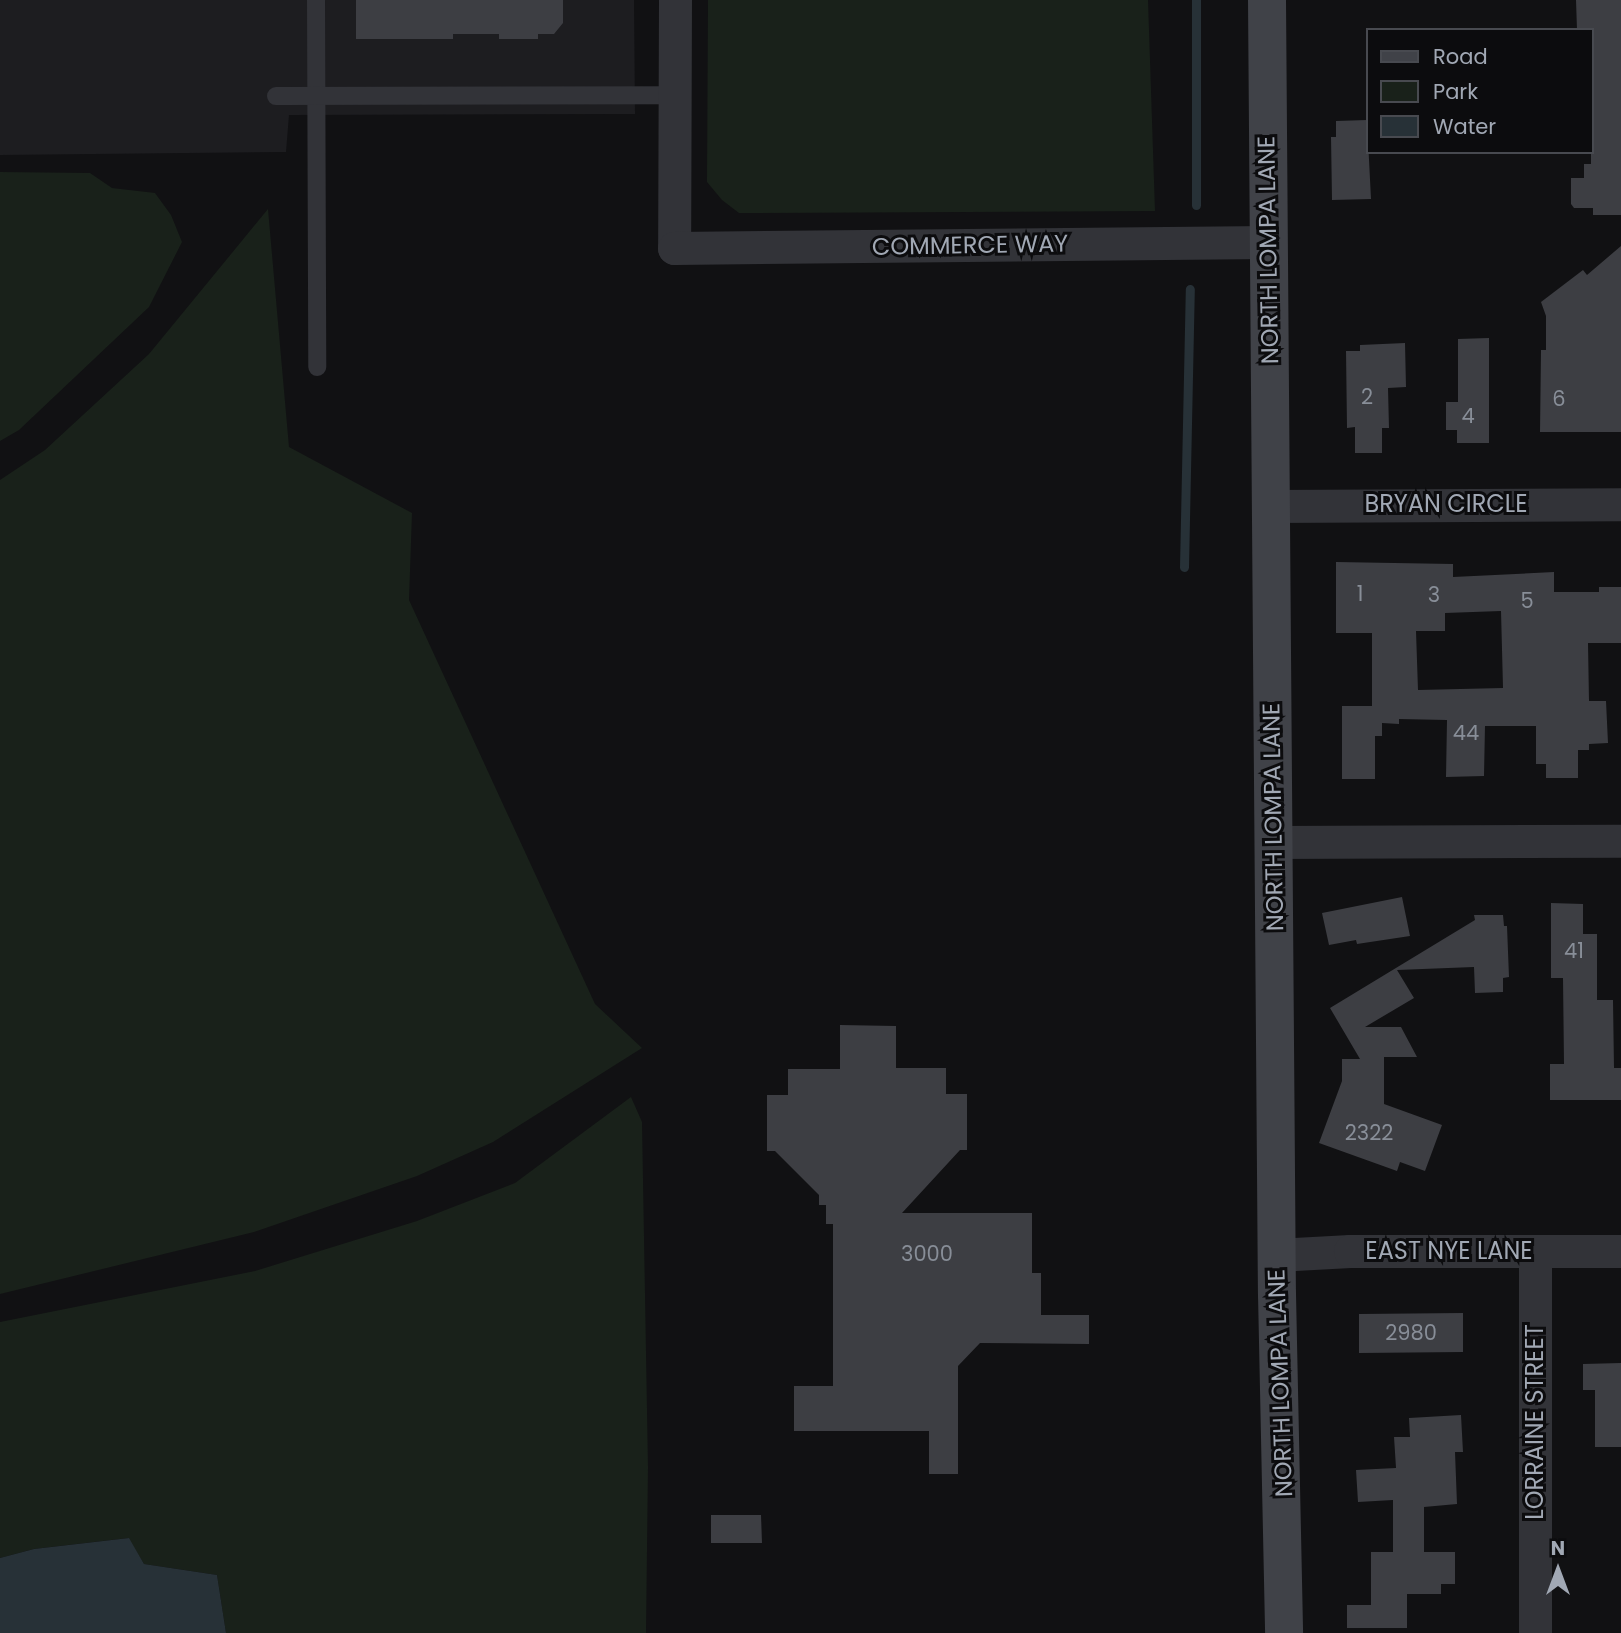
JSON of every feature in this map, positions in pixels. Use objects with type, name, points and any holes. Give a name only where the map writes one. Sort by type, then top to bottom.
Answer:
[{"type":"street","points":[[674,0],[674,96]]},
{"type":"street","name":"NORTH LOMPA LANE","points":[[1267,0],[1276,1255],[1284,1633]]},
{"type":"street","name":"COMMERCE WAY","points":[[674,96],[674,248],[1267,242]]},
{"type":"street","name":"BRYAN CIRCLE","points":[[1270,506],[1621,504]]},
{"type":"street","points":[[1272,842],[1621,841]]},
{"type":"street","name":"EAST NYE LANE","points":[[1276,1255],[1350,1251],[1621,1251]]},
{"type":"street","name":"LORRAINE STREET","points":[[1535,1252],[1535,1633]]},
{"type":"lane","points":[[316,0],[317,367]]},
{"type":"lane","points":[[276,96],[674,96]]},
{"type":"shaded area","points":[[0,0],[634,0],[635,114],[289,115],[286,152],[0,155]]},
{"type":"green space","points":[[708,0],[1148,0],[1155,211],[739,213],[722,200],[707,182]]},
{"type":"green space","points":[[0,172],[90,173],[112,188],[155,193],[171,215],[182,242],[149,307],[19,430],[0,441]]},
{"type":"green space","points":[[268,209],[289,447],[412,513],[409,600],[595,1004],[642,1048],[493,1142],[417,1176],[254,1232],[0,1294],[0,480],[45,450],[149,354]]},
{"type":"green space","points":[[631,1097],[642,1122],[648,1467],[646,1633],[226,1633],[217,1575],[144,1564],[128,1538],[34,1549],[0,1558],[0,1322],[255,1271],[417,1221],[515,1183]]},
{"type":"water","points":[[129,1538],[144,1564],[217,1575],[226,1633],[0,1633],[0,1558],[34,1549]]},
{"type":"building","points":[[356,0],[563,0],[563,23],[554,34],[538,34],[538,39],[499,39],[499,34],[453,34],[453,39],[356,39]]},
{"type":"building","points":[[1576,0],[1621,0],[1621,215],[1593,215],[1593,208],[1574,208],[1571,204],[1571,178],[1584,178],[1584,164],[1591,164],[1593,154],[1593,28],[1577,28]]},
{"type":"building","points":[[1366,120],[1366,154],[1369,154],[1371,199],[1332,200],[1331,137],[1336,137],[1336,121]]},
{"type":"building","points":[[1621,246],[1621,432],[1540,432],[1541,350],[1546,350],[1546,316],[1541,302],[1583,270],[1587,275]]},
{"type":"building","points":[[1489,338],[1489,443],[1457,443],[1457,430],[1446,430],[1446,402],[1458,402],[1458,339]]},
{"type":"building","points":[[1405,343],[1406,387],[1388,388],[1389,428],[1382,428],[1382,453],[1355,453],[1355,427],[1347,428],[1346,351],[1360,351],[1360,345]]},
{"type":"building","points":[[1336,562],[1453,564],[1453,577],[1554,572],[1554,592],[1599,592],[1599,587],[1621,587],[1621,643],[1588,643],[1589,701],[1606,701],[1608,743],[1589,744],[1589,750],[1578,750],[1578,778],[1546,778],[1546,764],[1536,764],[1536,726],[1485,726],[1484,776],[1446,777],[1447,720],[1399,719],[1399,724],[1382,723],[1382,736],[1375,736],[1375,779],[1342,779],[1342,706],[1372,706],[1372,633],[1336,633]],"holes":[[[1501,611],[1503,688],[1418,690],[1416,631],[1445,631],[1445,613]]]},
{"type":"building","points":[[1402,897],[1410,936],[1329,945],[1322,913]]},
{"type":"building","points":[[1551,903],[1583,904],[1583,934],[1597,934],[1597,1000],[1613,1000],[1614,1068],[1621,1068],[1621,1100],[1550,1100],[1550,1064],[1564,1064],[1563,978],[1551,978]]},
{"type":"building","points":[[1474,915],[1503,915],[1504,926],[1507,926],[1509,977],[1503,978],[1503,992],[1475,993],[1474,967],[1397,970],[1414,998],[1365,1027],[1401,1027],[1417,1057],[1384,1057],[1384,1104],[1442,1125],[1425,1171],[1400,1162],[1397,1171],[1319,1143],[1342,1081],[1342,1059],[1360,1059],[1330,1008],[1475,920]]},
{"type":"building","points":[[840,1025],[896,1026],[896,1068],[946,1068],[946,1094],[967,1094],[967,1150],[960,1150],[902,1213],[1032,1213],[1032,1273],[1041,1273],[1041,1315],[1089,1315],[1089,1344],[980,1343],[958,1366],[958,1474],[929,1474],[929,1431],[794,1431],[794,1386],[833,1386],[833,1224],[826,1224],[826,1205],[819,1205],[819,1195],[775,1151],[767,1151],[767,1095],[788,1095],[788,1069],[840,1069]]},
{"type":"building","points":[[1463,1313],[1463,1352],[1359,1353],[1359,1314]]},
{"type":"building","points":[[1621,1363],[1621,1447],[1595,1447],[1595,1390],[1583,1390],[1583,1364]]},
{"type":"building","points":[[1461,1415],[1463,1452],[1455,1452],[1457,1504],[1424,1507],[1424,1552],[1455,1552],[1455,1584],[1441,1584],[1441,1594],[1407,1594],[1407,1628],[1347,1628],[1347,1605],[1371,1605],[1371,1552],[1393,1552],[1393,1500],[1358,1502],[1356,1470],[1396,1468],[1394,1437],[1410,1437],[1409,1418]]},
{"type":"building","points":[[711,1515],[761,1515],[762,1543],[711,1543]]},
{"type":"waterway","points":[[1196,0],[1196,205]]},
{"type":"waterway","points":[[1184,567],[1190,289]]}]
